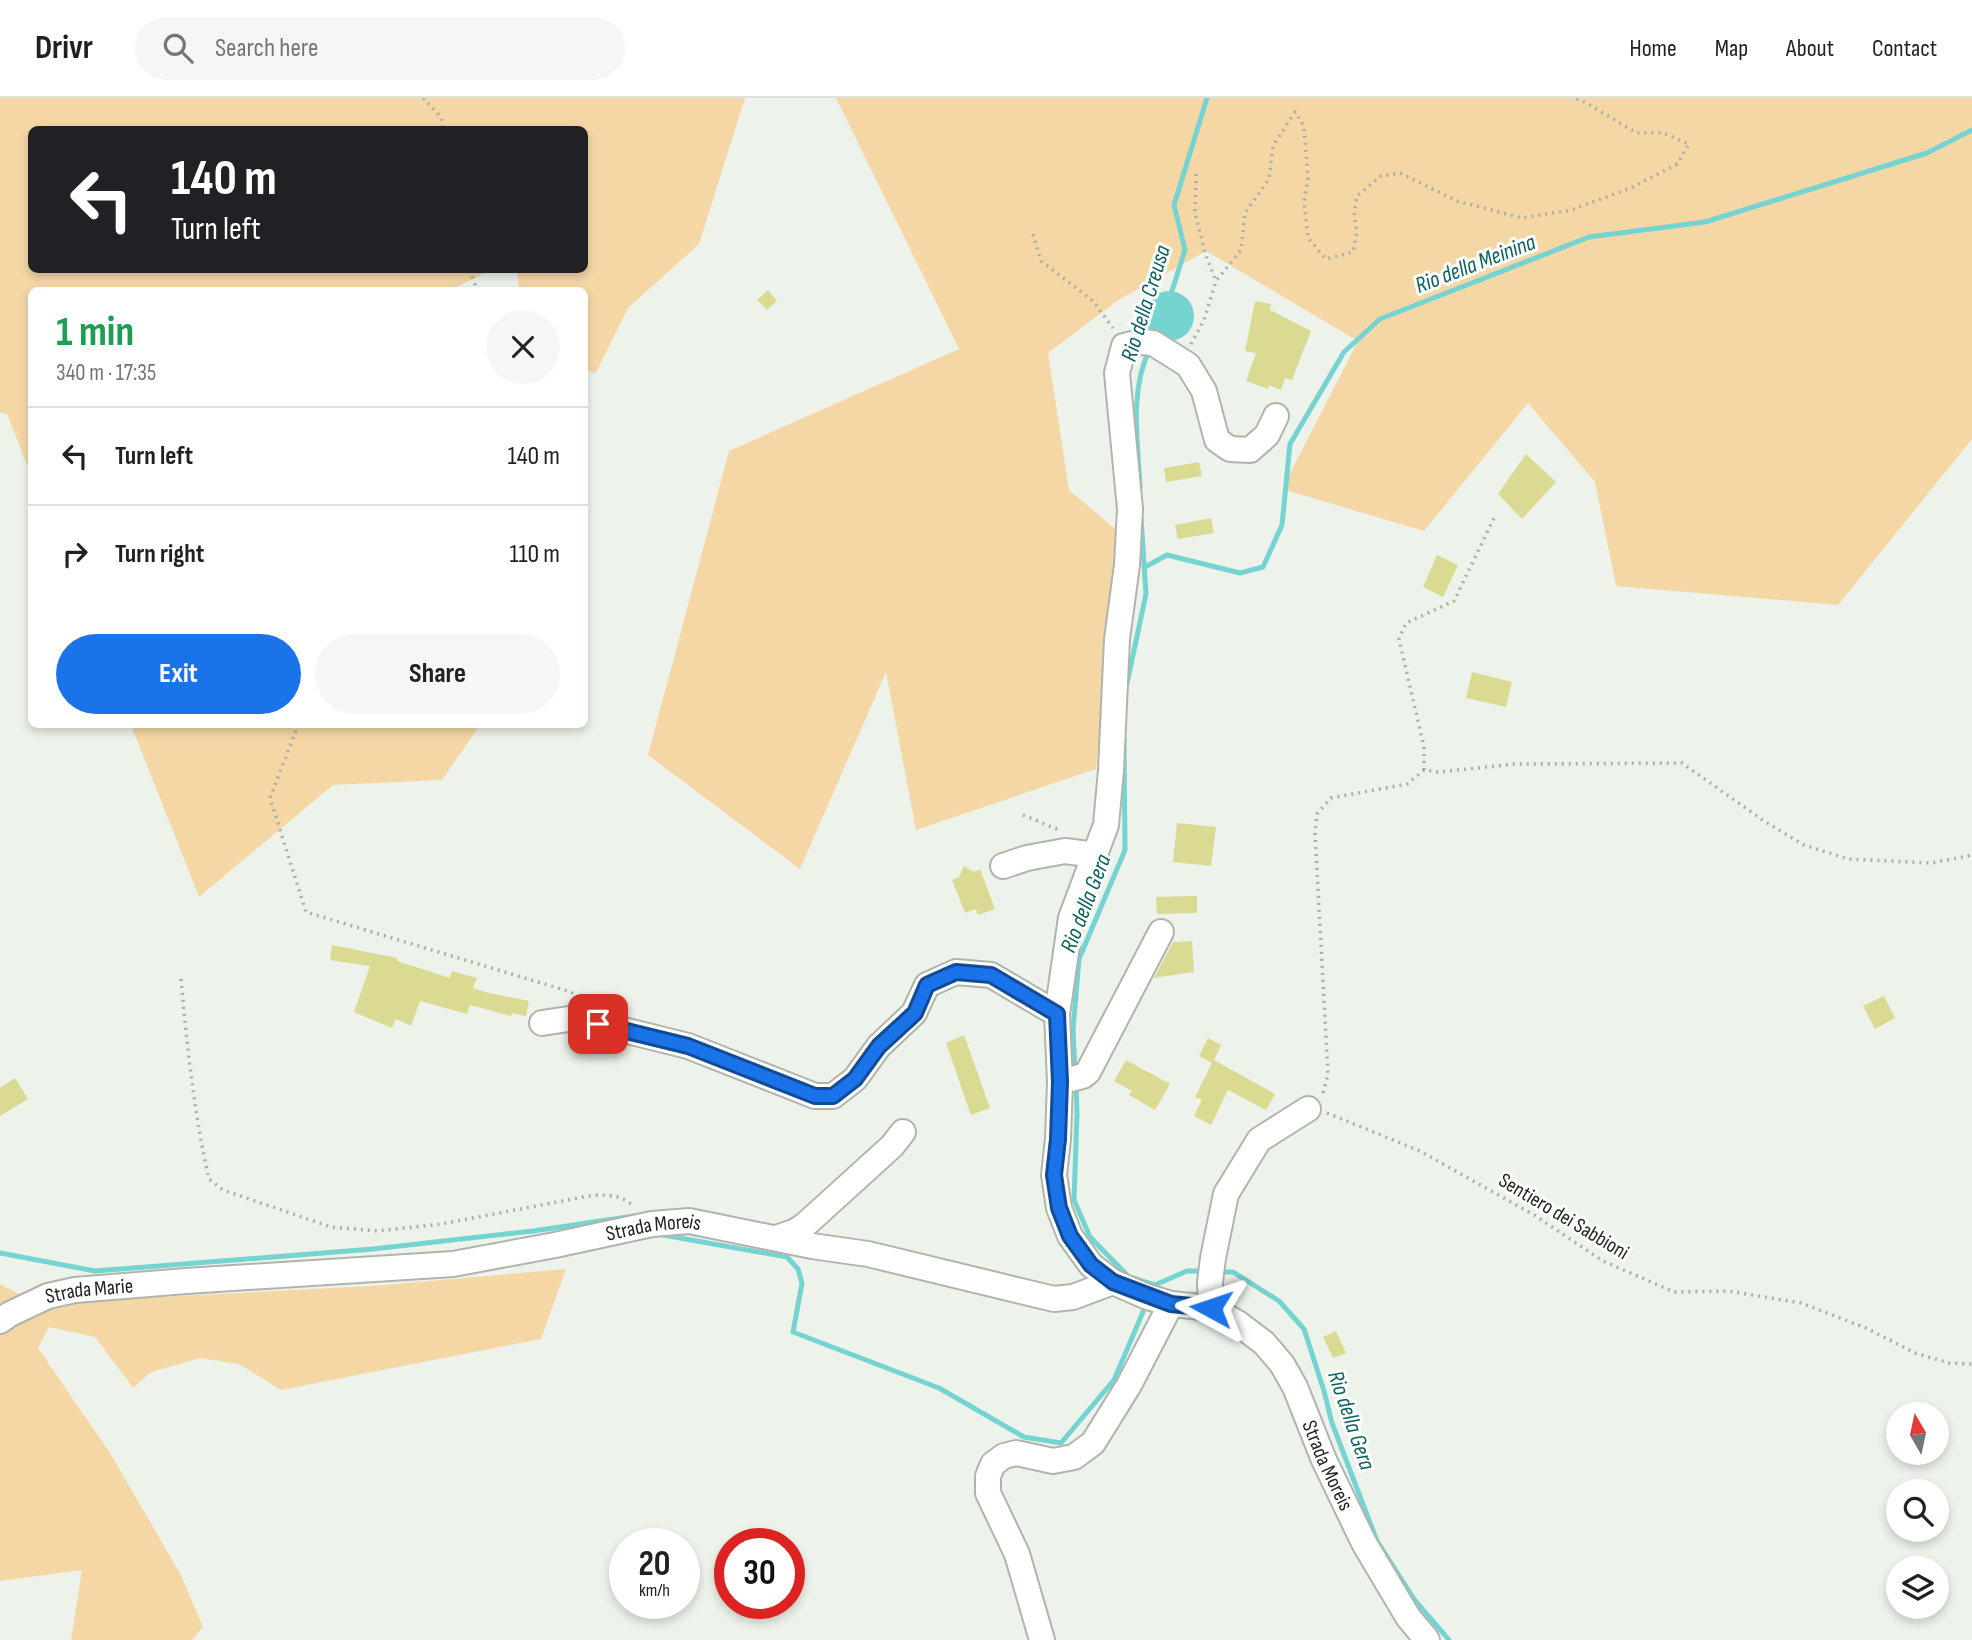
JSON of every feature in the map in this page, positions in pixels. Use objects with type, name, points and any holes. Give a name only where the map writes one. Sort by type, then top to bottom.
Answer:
[{"type":"street","points":[[1276,416],[1267,435],[1250,450],[1230,449],[1217,440],[1204,391],[1188,365],[1153,343],[1141,342],[1124,346],[1117,373],[1130,509],[1127,565],[1117,639],[1106,825],[1071,918],[1057,1014],[1072,1079],[1058,1139],[1054,1175],[1059,1208],[1070,1236],[1091,1265],[1113,1282],[1171,1304],[1211,1308],[1211,1270],[1226,1194],[1259,1140],[1308,1109]]},
{"type":"street","points":[[1003,866],[1027,858],[1065,852],[1096,855]]},
{"type":"street","points":[[1072,1079],[1088,1072],[1161,932]]},
{"type":"street","points":[[542,1023],[575,1018],[688,1046],[815,1096],[833,1096],[855,1079],[879,1046],[915,1013],[927,985],[956,972],[991,975],[1057,1014]]},
{"type":"street","points":[[776,1238],[805,1225],[892,1146],[903,1132]]},
{"type":"street","name":"Strada Moreis","points":[[186,1281],[453,1264],[653,1224],[689,1221],[812,1247],[868,1254],[1054,1298],[1073,1297],[1113,1282]]},
{"type":"street","name":"Strada Marie","points":[[0,1321],[38,1300],[75,1290],[186,1281]]},
{"type":"street","points":[[1042,1640],[1017,1554],[988,1493],[988,1476],[993,1464],[1004,1456],[1016,1453],[1053,1461],[1074,1457],[1093,1443],[1129,1385],[1171,1304]]},
{"type":"street","name":"Strada Moreis","points":[[1211,1308],[1264,1343],[1282,1364],[1295,1387],[1324,1460],[1364,1543],[1408,1617],[1427,1640]]},
{"type":"path","points":[[423,98],[440,117],[443,126]]},
{"type":"path","points":[[1172,354],[1190,346],[1204,320],[1216,281],[1241,250],[1245,214],[1269,179],[1273,146],[1295,113],[1304,126],[1308,178],[1304,202],[1308,239],[1326,259],[1353,252],[1357,232],[1354,212],[1357,196],[1381,176],[1400,173],[1457,201],[1522,218],[1571,211],[1631,188],[1677,164],[1689,144],[1663,133],[1637,134],[1574,98]]},
{"type":"path","points":[[1196,174],[1195,213],[1206,256],[1216,281]]},
{"type":"path","points":[[1033,234],[1041,261],[1093,301],[1124,346]]},
{"type":"path","points":[[1308,1109],[1321,1101],[1328,1075],[1315,833],[1317,814],[1331,798],[1408,784],[1424,770],[1424,747],[1399,639],[1406,623],[1454,601],[1494,518]]},
{"type":"path","points":[[297,728],[270,798],[306,912],[571,992],[581,1000]]},
{"type":"path","points":[[1424,770],[1438,772],[1516,764],[1682,763],[1764,821],[1804,845],[1848,859],[1931,863],[1972,853]]},
{"type":"path","points":[[181,979],[189,1062],[204,1156],[209,1179],[223,1190],[331,1227],[379,1231],[441,1224],[594,1195],[614,1195],[628,1200],[653,1224]]},
{"type":"path","name":"Sentiero dei Sabbioni","points":[[1308,1109],[1331,1113],[1419,1151],[1534,1215],[1603,1261],[1674,1292],[1728,1291],[1801,1303],[1867,1328],[1915,1353],[1949,1363],[1972,1364]]},
{"type":"shaded area","points":[[0,98],[745,98],[699,244],[628,308],[596,373],[588,371],[588,287],[519,287],[517,273],[588,273],[588,126],[28,126],[28,273],[485,273],[457,287],[28,287],[28,467],[7,414],[0,413]]},
{"type":"shaded area","points":[[836,98],[1972,98],[1972,439],[1838,605],[1616,586],[1595,482],[1528,403],[1424,531],[1282,489],[1358,341],[1206,251],[1117,301],[1048,353],[1069,490],[1121,534],[1096,769],[916,830],[886,672],[800,869],[648,755],[729,451],[959,349]]},
{"type":"shaded area","points":[[132,728],[478,728],[442,780],[333,785],[199,897]]},
{"type":"shaded area","points":[[566,1269],[541,1339],[281,1390],[239,1364],[200,1358],[151,1372],[133,1388],[95,1337],[49,1327],[38,1348],[110,1453],[181,1575],[203,1627],[192,1640],[71,1640],[82,1570],[0,1581],[0,1284],[17,1293],[58,1302],[372,1286]]},
{"type":"water","points":[[1169,291],[1187,298],[1194,316],[1187,334],[1169,341],[1151,334],[1144,316],[1151,298]]},
{"type":"building","points":[[768,290],[777,301],[767,310],[757,300]]},
{"type":"building","points":[[1255,301],[1271,304],[1270,310],[1311,331],[1292,380],[1285,378],[1281,390],[1269,385],[1268,389],[1246,381],[1256,353],[1245,351]]},
{"type":"building","points":[[1526,454],[1556,482],[1522,519],[1498,494]]},
{"type":"building","points":[[1199,462],[1202,476],[1166,482],[1164,468]]},
{"type":"building","points":[[1211,518],[1214,533],[1178,539],[1175,525]]},
{"type":"building","points":[[1437,555],[1458,565],[1443,597],[1423,587]]},
{"type":"building","points":[[1472,672],[1512,682],[1506,707],[1466,698]]},
{"type":"building","points":[[1177,823],[1216,827],[1211,866],[1173,862]]},
{"type":"building","points":[[964,866],[974,872],[980,869],[995,909],[978,915],[976,909],[965,913],[952,880],[959,877]]},
{"type":"building","points":[[1197,896],[1197,913],[1157,914],[1156,897]]},
{"type":"building","points":[[1192,941],[1194,972],[1154,978],[1173,942]]},
{"type":"building","points":[[332,945],[397,958],[397,961],[450,978],[452,971],[477,978],[473,988],[529,1001],[526,1016],[512,1013],[511,1016],[470,1005],[467,1014],[420,1001],[411,1026],[396,1019],[392,1028],[354,1012],[370,966],[330,960]]},
{"type":"building","points":[[1884,996],[1895,1018],[1875,1029],[1863,1006]]},
{"type":"building","points":[[964,1035],[990,1108],[971,1115],[946,1043]]},
{"type":"building","points":[[1208,1038],[1221,1045],[1214,1060],[1275,1094],[1266,1110],[1228,1090],[1211,1125],[1194,1116],[1202,1100],[1195,1097],[1212,1063],[1199,1056]]},
{"type":"building","points":[[1126,1060],[1170,1084],[1155,1110],[1129,1095],[1132,1091],[1114,1081]]},
{"type":"building","points":[[15,1078],[28,1099],[0,1116],[0,1088]]},
{"type":"building","points":[[1336,1331],[1346,1353],[1333,1358],[1323,1337]]},
{"type":"waterway","name":"Rio della Creusa","points":[[1170,297],[1185,250],[1174,205],[1207,98]]},
{"type":"waterway","name":"Rio della Meinina","points":[[1145,567],[1167,555],[1240,573],[1263,567],[1282,525],[1290,444],[1344,352],[1380,319],[1589,237],[1705,222],[1927,153],[1972,130]]},
{"type":"waterway","name":"Rio della Creusa","points":[[1140,487],[1137,399],[1143,365],[1150,349]]},
{"type":"waterway","name":"Rio della Gera","points":[[1126,688],[1146,594],[1141,518]]},
{"type":"waterway","name":"Rio della Gera","points":[[1075,1070],[1073,1030],[1079,959],[1125,850],[1124,739]]},
{"type":"waterway","name":"Rio della Gera","points":[[1076,1083],[1074,1200],[1090,1237],[1129,1277],[1155,1285],[1187,1271],[1203,1271]]},
{"type":"waterway","points":[[0,1253],[95,1271],[373,1249],[533,1231],[634,1216]]},
{"type":"waterway","points":[[663,1235],[787,1257],[798,1269],[802,1283],[793,1332],[939,1388],[1024,1437],[1061,1443],[1114,1380],[1143,1312]]},
{"type":"waterway","name":"Rio della Gera","points":[[1217,1272],[1233,1272],[1279,1301],[1304,1329],[1332,1423],[1377,1541],[1414,1599],[1449,1640]]},
{"type":"route","points":[[598,1024],[688,1046],[815,1096],[833,1096],[855,1079],[879,1046],[915,1013],[927,985],[956,972],[991,975],[1057,1014],[1060,1082],[1054,1175],[1059,1208],[1070,1236],[1091,1265],[1113,1282],[1171,1304],[1211,1308]]}]
